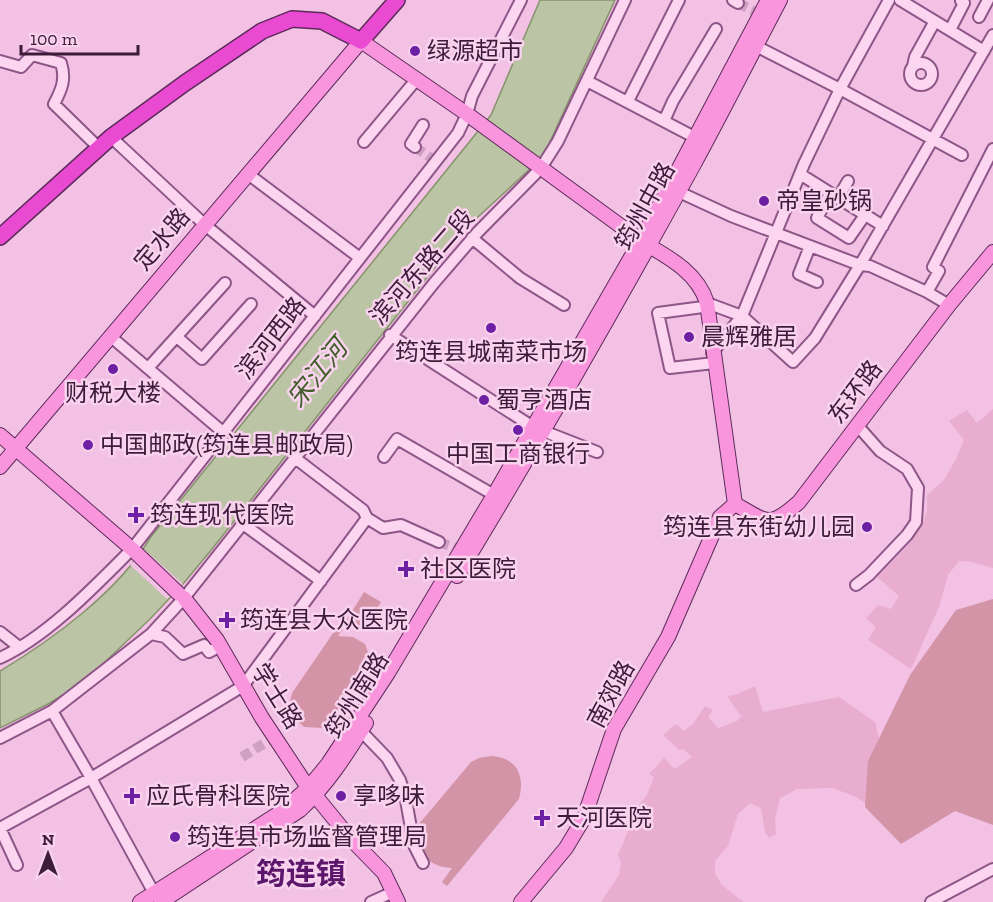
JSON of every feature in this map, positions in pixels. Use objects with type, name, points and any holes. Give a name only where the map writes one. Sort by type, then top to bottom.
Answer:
[{"type":"highway","points":[[0,237],[111,137],[157,102],[262,31],[292,19],[322,21],[361,40],[398,0]]},
{"type":"main road","name":"筠州中路","points":[[645,243],[758,13],[768,0]]},
{"type":"main road","name":"筠州中路","points":[[538,429],[645,243],[679,192],[780,0]]},
{"type":"main road","points":[[361,40],[692,275],[704,292],[707,303],[735,504]]},
{"type":"main road","name":"定水路","points":[[0,467],[361,40]]},
{"type":"main road","name":"东环路","points":[[735,504],[762,519],[775,520],[782,518],[799,502],[949,305],[993,252]]},
{"type":"main road","name":"筠州南路","points":[[312,791],[388,673],[458,549],[538,429]]},
{"type":"main road","name":"筠州南路","points":[[312,791],[337,770],[538,429]]},
{"type":"main road","points":[[0,435],[135,551]]},
{"type":"main road","name":"南郊路","points":[[522,902],[575,835],[584,818],[614,729],[668,637],[720,517],[735,504]]},
{"type":"main road","name":"学士路","points":[[135,551],[182,596],[202,620],[220,646],[272,739],[349,837],[384,873],[396,897]]},
{"type":"main road","points":[[140,902],[158,898],[312,791]]},
{"type":"street","name":"滨河西路","points":[[0,658],[57,620],[135,551],[433,160],[458,133],[472,96],[521,0]]},
{"type":"street","name":"滨河东路二段","points":[[0,738],[52,711],[151,634],[243,524],[390,335],[472,238],[541,168],[558,141],[625,0]]},
{"type":"street","points":[[628,101],[679,0]]},
{"type":"street","points":[[889,0],[840,89],[800,174],[741,316],[713,358],[670,368],[658,313],[703,307],[707,303],[741,316],[793,362],[815,338],[860,265],[993,35]]},
{"type":"street","points":[[900,0],[984,51]]},
{"type":"street","points":[[950,30],[964,1],[983,8]]},
{"type":"street","points":[[913,66],[915,57],[935,21]]},
{"type":"street","points":[[663,121],[716,29]]},
{"type":"street","points":[[756,46],[962,155]]},
{"type":"street","points":[[0,61],[21,67],[32,56],[61,63],[64,79],[54,104],[99,148]]},
{"type":"street","points":[[364,142],[416,80]]},
{"type":"street","points":[[587,81],[696,138]]},
{"type":"street","points":[[415,147],[411,144],[423,125]]},
{"type":"street","points":[[111,137],[204,224],[315,316]]},
{"type":"street","points":[[927,292],[939,271],[933,267],[993,149]]},
{"type":"street","points":[[248,174],[360,258]]},
{"type":"street","points":[[800,174],[883,226]]},
{"type":"street","points":[[848,181],[817,218],[849,238],[865,215]]},
{"type":"street","points":[[679,192],[776,233],[860,265],[870,266],[927,292],[949,305]]},
{"type":"street","points":[[472,238],[520,278],[564,305]]},
{"type":"street","points":[[810,246],[799,274],[817,282]]},
{"type":"street","points":[[148,369],[225,283]]},
{"type":"street","points":[[177,337],[202,359],[251,304]]},
{"type":"street","points":[[390,335],[538,429],[597,453]]},
{"type":"street","points":[[110,336],[224,433]]},
{"type":"street","points":[[856,585],[869,575],[916,522],[918,488],[907,469],[880,452],[857,425]]},
{"type":"street","points":[[384,457],[397,439],[494,495]]},
{"type":"street","points":[[295,458],[363,510],[367,518],[383,528],[401,525],[439,542]]},
{"type":"street","points":[[17,865],[0,828],[91,778],[243,686],[367,518]]},
{"type":"street","points":[[243,524],[321,581]]},
{"type":"street","points":[[0,632],[19,647]]},
{"type":"street","points":[[151,634],[165,637],[183,654],[204,645],[209,652],[220,646]]},
{"type":"street","points":[[52,711],[158,898]]},
{"type":"street","points":[[361,731],[387,758],[400,780],[414,845],[423,862]]},
{"type":"street","points":[[931,902],[993,869]]},
{"type":"street","points":[[371,902],[396,897]]},
{"type":"shaded area","points":[[993,409],[993,568],[959,561],[948,575],[939,607],[911,669],[868,640],[876,627],[866,618],[878,605],[891,609],[899,596],[877,577],[907,546],[922,525],[927,511],[927,495],[944,480],[956,459],[964,440],[949,421],[967,410],[977,423]]},
{"type":"shaded area","points":[[364,592],[381,602],[363,631],[346,621]]},
{"type":"shaded area","points":[[993,599],[993,825],[955,811],[901,844],[865,807],[868,761],[910,675],[956,610]]},
{"type":"shaded area","points":[[338,626],[343,629],[338,636],[353,637],[365,644],[369,655],[369,665],[329,724],[323,728],[304,727],[292,716],[290,703],[292,693]]},
{"type":"shaded area","points":[[755,686],[763,712],[839,697],[875,722],[887,771],[870,806],[854,796],[832,788],[797,789],[780,798],[775,819],[776,834],[769,838],[765,832],[761,808],[750,803],[738,814],[728,846],[715,861],[715,873],[721,884],[743,902],[601,902],[619,875],[621,863],[618,855],[639,805],[647,795],[654,777],[649,774],[664,758],[675,769],[692,757],[683,749],[679,750],[663,735],[675,725],[684,731],[693,724],[705,706],[713,710],[708,717],[718,728],[737,721],[742,715],[727,696]]},
{"type":"shaded area","points":[[492,756],[508,760],[518,770],[521,783],[519,799],[447,886],[442,882],[452,868],[435,864],[425,855],[420,842],[419,824],[471,762]]},
{"type":"water","name":"宋江河","points":[[540,0],[615,0],[543,157],[467,227],[212,549],[150,619],[85,681],[50,703],[0,728],[0,671],[41,645],[83,613],[121,577],[137,558],[150,538],[491,115]]},
{"type":"pier","points":[[144,549],[183,584],[167,599],[130,565]]},
{"type":"tunnel","points":[[738,3],[756,12]]},
{"type":"tunnel","points":[[415,147],[431,158]]},
{"type":"tunnel","points":[[439,542],[455,548]]},
{"type":"tunnel","points":[[242,757],[268,741]]},
{"type":"place","name":"绿源超市","points":[[415,51]]},
{"type":"place","name":"帝皇砂锅","points":[[764,201]]},
{"type":"place","name":"筠连县城南菜市场","points":[[491,328]]},
{"type":"place","name":"晨辉雅居","points":[[689,337]]},
{"type":"place","name":"财税大楼","points":[[113,369]]},
{"type":"place","name":"蜀亨酒店","points":[[484,400]]},
{"type":"place","name":"中国工商银行","points":[[518,430]]},
{"type":"place","name":"中国邮政(筠连县邮政局)","points":[[88,445]]},
{"type":"place","name":"筠连现代医院","points":[[136,515]]},
{"type":"place","name":"筠连县东街幼儿园","points":[[867,527]]},
{"type":"place","name":"社区医院","points":[[406,569]]},
{"type":"place","name":"筠连县大众医院","points":[[227,620]]},
{"type":"place","name":"应氏骨科医院","points":[[132,796]]},
{"type":"place","name":"享哆味","points":[[341,796]]},
{"type":"place","name":"天河医院","points":[[542,818]]},
{"type":"place","name":"筠连县市场监督管理局","points":[[175,837]]},
{"type":"district","name":"筠连镇","points":[[301,874]]}]
